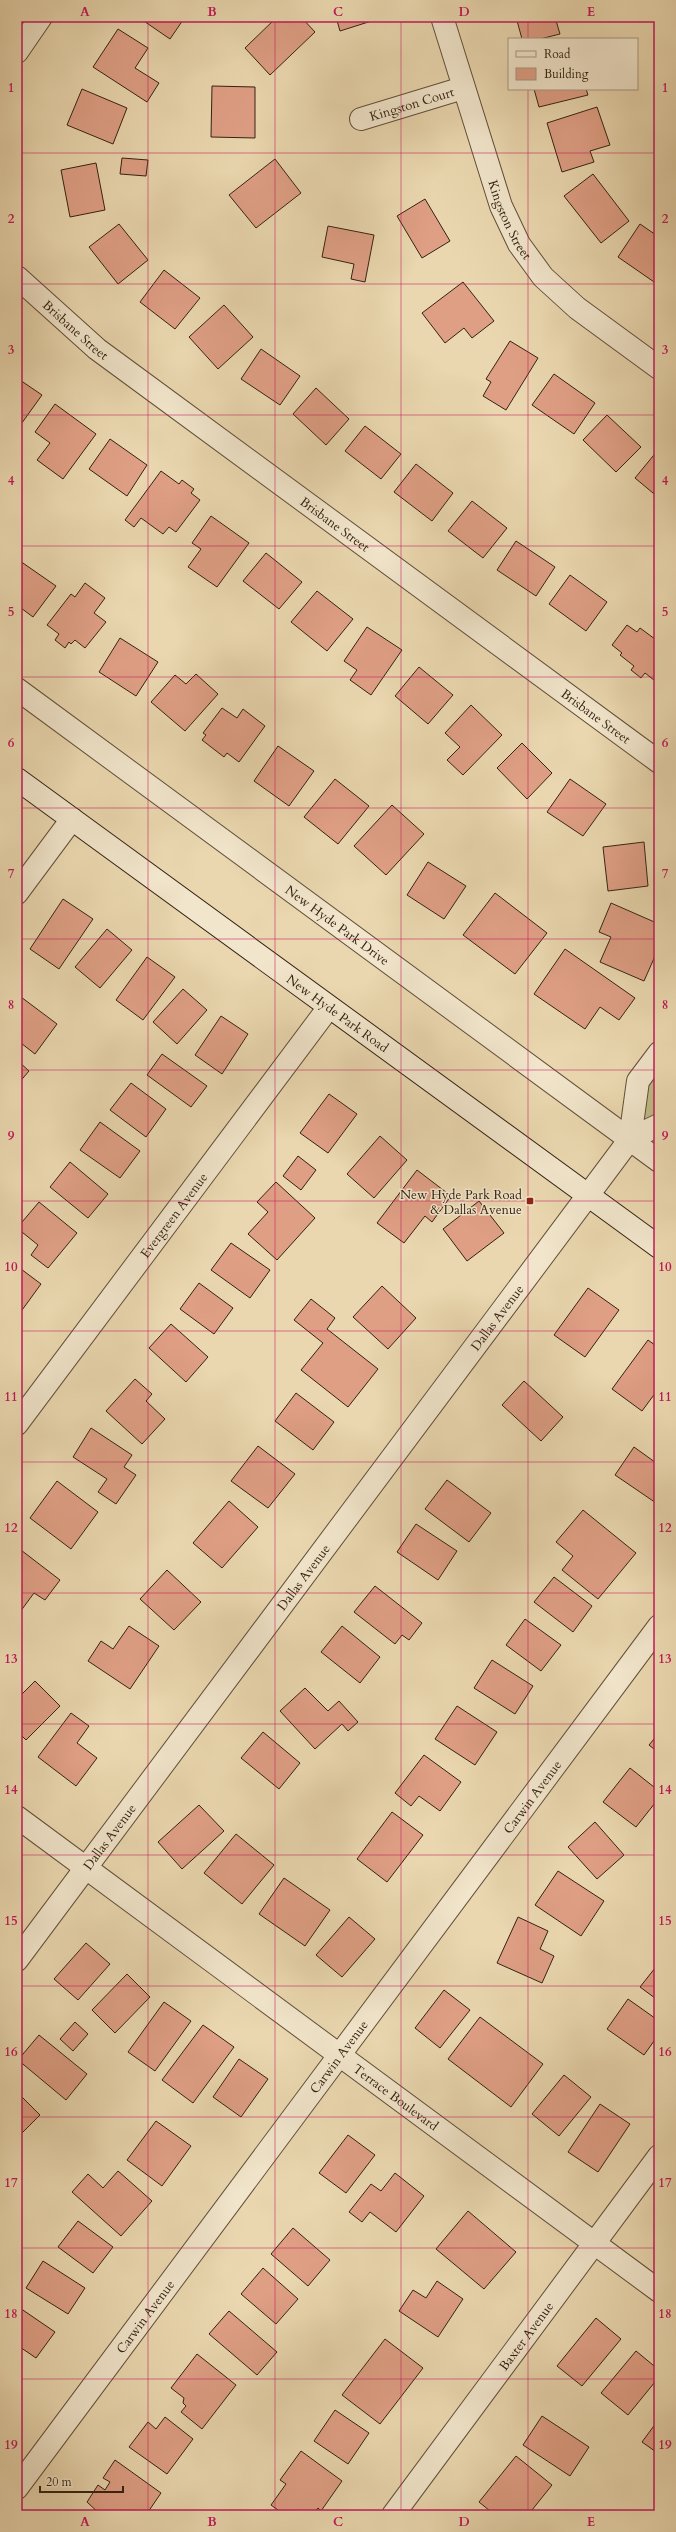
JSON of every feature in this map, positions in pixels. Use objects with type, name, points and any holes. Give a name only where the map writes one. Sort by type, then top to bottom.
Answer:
[{"type":"street","name":"Kingston Street","points":[[442,17],[501,206],[519,244],[543,277],[577,308],[659,368]]},
{"type":"street","points":[[17,52],[38,18]]},
{"type":"street","name":"Kingston Court","points":[[361,119],[463,88]]},
{"type":"street","name":"Brisbane Street","points":[[17,277],[97,349],[659,762]]},
{"type":"street","name":"New Hyde Park Drive","points":[[17,689],[659,1160]]},
{"type":"street","name":"New Hyde Park Road","points":[[17,779],[659,1247]]},
{"type":"street","points":[[17,893],[72,819]]},
{"type":"street","name":"Evergreen Avenue","points":[[17,1424],[329,1007]]},
{"type":"street","points":[[630,1139],[638,1081],[659,1053]]},
{"type":"street","points":[[630,1139],[659,1125]]},
{"type":"street","name":"Dallas Avenue","points":[[17,1960],[630,1139]]},
{"type":"street","name":"Carwin Avenue","points":[[17,2488],[659,1626]]},
{"type":"street","name":"Terrace Boulevard","points":[[17,1817],[659,2291]]},
{"type":"street","name":"Baxter Avenue","points":[[393,2515],[659,2156]]},
{"type":"shaded area","points":[[659,1060],[659,1119],[635,1132],[640,1085]]},
{"type":"building","points":[[138,17],[180,17],[183,20],[170,39]]},
{"type":"building","points":[[277,17],[301,17],[315,32],[270,75],[245,48]]},
{"type":"building","points":[[336,17],[381,17],[381,18],[340,31]]},
{"type":"building","points":[[516,17],[555,17],[560,34],[544,38],[522,38]]},
{"type":"building","points":[[118,29],[148,48],[135,68],[159,83],[147,102],[93,67]]},
{"type":"building","points":[[212,86],[255,87],[255,138],[211,137]]},
{"type":"building","points":[[82,89],[127,108],[113,144],[67,125]]},
{"type":"building","points":[[534,90],[586,90],[588,95],[539,107]]},
{"type":"building","points":[[597,107],[610,145],[590,151],[594,162],[562,172],[547,123]]},
{"type":"building","points":[[122,158],[148,160],[146,176],[120,174]]},
{"type":"building","points":[[275,159],[301,193],[256,228],[229,195]]},
{"type":"building","points":[[96,163],[105,210],[70,217],[61,170]]},
{"type":"building","points":[[593,174],[629,221],[601,243],[564,196]]},
{"type":"building","points":[[425,199],[450,241],[422,258],[397,216]]},
{"type":"building","points":[[119,224],[148,260],[118,284],[89,247]]},
{"type":"building","points":[[640,224],[659,237],[657,284],[618,257]]},
{"type":"building","points":[[328,226],[374,235],[365,282],[351,279],[354,264],[322,257]]},
{"type":"building","points":[[164,270],[200,298],[175,329],[140,302]]},
{"type":"building","points":[[463,282],[494,321],[472,338],[464,328],[445,343],[422,313]]},
{"type":"building","points":[[224,305],[253,337],[218,369],[189,337]]},
{"type":"building","points":[[510,341],[538,358],[506,410],[483,396],[491,382],[486,379]]},
{"type":"building","points":[[261,349],[300,376],[280,405],[241,379]]},
{"type":"building","points":[[554,374],[595,403],[574,434],[532,405]]},
{"type":"building","points":[[17,378],[42,395],[19,427],[17,426]]},
{"type":"building","points":[[316,388],[349,419],[326,445],[293,414]]},
{"type":"building","points":[[55,404],[96,434],[63,479],[37,460],[50,443],[35,432]]},
{"type":"building","points":[[607,415],[641,447],[616,472],[583,440]]},
{"type":"building","points":[[365,426],[401,454],[381,479],[345,451]]},
{"type":"building","points":[[110,439],[147,465],[127,496],[89,469]]},
{"type":"building","points":[[659,450],[659,498],[635,478]]},
{"type":"building","points":[[416,464],[453,493],[432,521],[394,492]]},
{"type":"building","points":[[161,471],[179,484],[182,480],[194,489],[191,493],[200,500],[176,532],[169,527],[163,534],[141,518],[134,527],[125,520]]},
{"type":"building","points":[[472,501],[507,528],[483,558],[448,531]]},
{"type":"building","points":[[211,516],[249,543],[217,587],[188,567],[201,549],[192,543]]},
{"type":"building","points":[[516,541],[555,567],[536,596],[497,570]]},
{"type":"building","points":[[266,553],[302,582],[279,609],[243,581]]},
{"type":"building","points":[[20,561],[56,586],[33,617],[17,605],[17,564]]},
{"type":"building","points":[[570,575],[607,602],[586,631],[549,604]]},
{"type":"building","points":[[85,583],[105,598],[94,613],[106,622],[85,648],[75,640],[71,644],[69,642],[65,648],[55,640],[59,634],[47,625],[71,594],[75,597]]},
{"type":"building","points":[[317,591],[353,619],[327,651],[291,622]]},
{"type":"building","points":[[627,625],[637,632],[640,628],[659,642],[659,684],[645,673],[641,678],[631,670],[634,666],[620,655],[622,653],[612,645]]},
{"type":"building","points":[[367,627],[402,650],[371,695],[350,680],[357,670],[344,661]]},
{"type":"building","points":[[120,638],[158,662],[136,696],[99,672]]},
{"type":"building","points":[[419,667],[453,695],[428,724],[395,696]]},
{"type":"building","points":[[196,674],[218,694],[185,731],[151,702],[175,675],[186,684]]},
{"type":"building","points":[[471,705],[502,735],[463,775],[447,760],[460,747],[445,733]]},
{"type":"building","points":[[222,708],[237,718],[243,709],[265,726],[239,762],[227,753],[224,757],[202,740],[206,735],[203,733]]},
{"type":"building","points":[[522,743],[552,773],[527,799],[497,768]]},
{"type":"building","points":[[278,746],[314,771],[289,806],[254,781]]},
{"type":"building","points":[[335,779],[369,806],[338,844],[304,817]]},
{"type":"building","points":[[570,779],[606,804],[583,836],[547,812]]},
{"type":"building","points":[[392,805],[424,834],[386,875],[354,846]]},
{"type":"building","points":[[644,842],[648,886],[608,891],[603,847]]},
{"type":"building","points":[[428,862],[466,886],[444,919],[407,895]]},
{"type":"building","points":[[495,893],[547,933],[515,974],[463,935]]},
{"type":"building","points":[[63,899],[93,919],[59,969],[30,949]]},
{"type":"building","points":[[611,903],[659,924],[659,947],[644,981],[600,962],[611,937],[599,932]]},
{"type":"building","points":[[107,929],[132,950],[100,988],[75,967]]},
{"type":"building","points":[[565,949],[635,998],[619,1020],[600,1007],[585,1029],[534,994]]},
{"type":"building","points":[[147,957],[175,977],[143,1020],[116,1000]]},
{"type":"building","points":[[183,989],[207,1010],[177,1044],[153,1022]]},
{"type":"building","points":[[17,994],[57,1024],[35,1054],[17,1040]]},
{"type":"building","points":[[221,1016],[248,1034],[222,1074],[195,1055]]},
{"type":"building","points":[[162,1054],[207,1086],[191,1107],[147,1075]]},
{"type":"building","points":[[17,1060],[29,1071],[17,1085]]},
{"type":"building","points":[[131,1083],[166,1109],[146,1137],[110,1110]]},
{"type":"building","points":[[329,1094],[357,1114],[328,1153],[300,1133]]},
{"type":"building","points":[[100,1122],[140,1151],[120,1178],[80,1150]]},
{"type":"building","points":[[380,1136],[407,1160],[374,1198],[347,1174]]},
{"type":"building","points":[[298,1156],[316,1170],[301,1190],[283,1176]]},
{"type":"building","points":[[70,1162],[108,1194],[88,1218],[50,1187]]},
{"type":"building","points":[[417,1170],[451,1196],[432,1222],[425,1216],[404,1243],[377,1223]]},
{"type":"building","points":[[276,1182],[315,1218],[277,1260],[248,1234],[268,1212],[257,1202]]},
{"type":"building","points":[[479,1201],[504,1233],[467,1261],[443,1229]]},
{"type":"building","points":[[39,1202],[77,1233],[48,1268],[31,1255],[38,1245],[17,1228]]},
{"type":"building","points":[[231,1243],[270,1270],[250,1298],[211,1270]]},
{"type":"building","points":[[17,1266],[41,1284],[17,1317]]},
{"type":"building","points":[[199,1283],[233,1308],[214,1334],[180,1309]]},
{"type":"building","points":[[382,1286],[416,1318],[388,1349],[353,1317]]},
{"type":"building","points":[[588,1288],[619,1310],[585,1357],[554,1335]]},
{"type":"building","points":[[311,1299],[335,1318],[327,1329],[378,1369],[348,1407],[301,1370],[323,1343],[294,1320]]},
{"type":"building","points":[[171,1324],[208,1357],[186,1382],[149,1348]]},
{"type":"building","points":[[648,1340],[659,1348],[659,1388],[642,1411],[612,1389]]},
{"type":"building","points":[[135,1379],[152,1394],[146,1401],[165,1419],[142,1444],[106,1411]]},
{"type":"building","points":[[524,1381],[563,1417],[541,1441],[502,1405]]},
{"type":"building","points":[[296,1393],[334,1422],[313,1450],[275,1421]]},
{"type":"building","points":[[91,1428],[132,1455],[124,1467],[136,1475],[116,1504],[98,1492],[107,1479],[73,1457]]},
{"type":"building","points":[[258,1446],[295,1474],[268,1508],[231,1481]]},
{"type":"building","points":[[634,1447],[659,1465],[659,1505],[615,1475]]},
{"type":"building","points":[[447,1480],[491,1513],[469,1542],[425,1509]]},
{"type":"building","points":[[57,1481],[98,1512],[71,1549],[30,1518]]},
{"type":"building","points":[[229,1501],[258,1527],[222,1568],[193,1543]]},
{"type":"building","points":[[583,1510],[636,1553],[598,1599],[562,1570],[573,1556],[556,1542]]},
{"type":"building","points":[[416,1524],[457,1551],[438,1580],[397,1552]]},
{"type":"building","points":[[17,1547],[60,1580],[45,1600],[34,1593],[20,1612],[17,1609]]},
{"type":"building","points":[[167,1570],[201,1602],[174,1630],[140,1599]]},
{"type":"building","points":[[554,1577],[592,1606],[573,1632],[534,1602]]},
{"type":"building","points":[[375,1586],[422,1623],[409,1640],[402,1635],[395,1644],[354,1612]]},
{"type":"building","points":[[525,1619],[561,1645],[541,1671],[506,1645]]},
{"type":"building","points":[[129,1626],[159,1646],[130,1689],[88,1661],[101,1641],[113,1649]]},
{"type":"building","points":[[342,1626],[380,1657],[360,1683],[321,1652]]},
{"type":"building","points":[[492,1660],[533,1686],[515,1714],[474,1688]]},
{"type":"building","points":[[35,1681],[60,1706],[26,1740],[17,1731],[17,1699]]},
{"type":"building","points":[[305,1688],[328,1711],[339,1701],[358,1722],[348,1731],[342,1724],[315,1749],[280,1711]]},
{"type":"building","points":[[457,1706],[497,1732],[475,1765],[435,1739]]},
{"type":"building","points":[[71,1713],[89,1726],[77,1743],[97,1758],[76,1786],[38,1757]]},
{"type":"building","points":[[263,1732],[300,1763],[279,1789],[241,1758]]},
{"type":"building","points":[[659,1733],[659,1753],[649,1745]]},
{"type":"building","points":[[424,1755],[461,1782],[440,1811],[419,1796],[411,1806],[395,1793]]},
{"type":"building","points":[[630,1768],[659,1791],[659,1798],[636,1827],[603,1802]]},
{"type":"building","points":[[199,1805],[224,1831],[182,1869],[158,1842]]},
{"type":"building","points":[[392,1812],[423,1835],[387,1882],[357,1859]]},
{"type":"building","points":[[595,1822],[624,1855],[597,1879],[568,1847]]},
{"type":"building","points":[[236,1834],[274,1865],[242,1904],[204,1873]]},
{"type":"building","points":[[558,1871],[604,1901],[581,1936],[535,1905]]},
{"type":"building","points":[[284,1878],[330,1910],[305,1946],[259,1914]]},
{"type":"building","points":[[349,1917],[375,1939],[342,1977],[316,1955]]},
{"type":"building","points":[[518,1917],[548,1931],[540,1949],[554,1956],[542,1983],[497,1963]]},
{"type":"building","points":[[86,1943],[110,1964],[78,2000],[54,1979]]},
{"type":"building","points":[[659,1963],[659,2001],[640,1987]]},
{"type":"building","points":[[127,1974],[150,1997],[115,2033],[92,2010]]},
{"type":"building","points":[[444,1990],[470,2010],[440,2048],[415,2028]]},
{"type":"building","points":[[628,1999],[659,2021],[659,2034],[644,2055],[607,2029]]},
{"type":"building","points":[[164,2002],[191,2021],[155,2071],[128,2052]]},
{"type":"building","points":[[480,2017],[543,2064],[511,2107],[448,2059]]},
{"type":"building","points":[[75,2022],[88,2034],[73,2051],[60,2039]]},
{"type":"building","points":[[203,2025],[234,2047],[193,2103],[162,2080]]},
{"type":"building","points":[[39,2035],[87,2074],[66,2100],[18,2060]]},
{"type":"building","points":[[239,2059],[268,2079],[241,2117],[213,2097]]},
{"type":"building","points":[[564,2075],[591,2097],[559,2136],[532,2114]]},
{"type":"building","points":[[17,2092],[40,2115],[17,2138]]},
{"type":"building","points":[[600,2104],[630,2124],[598,2172],[568,2152]]},
{"type":"building","points":[[156,2121],[191,2146],[162,2186],[127,2160]]},
{"type":"building","points":[[348,2135],[375,2155],[346,2193],[319,2173]]},
{"type":"building","points":[[118,2171],[152,2201],[121,2236],[72,2192],[88,2174],[103,2188]]},
{"type":"building","points":[[395,2173],[424,2196],[396,2232],[370,2212],[362,2222],[349,2212],[371,2184],[381,2191]]},
{"type":"building","points":[[468,2211],[516,2252],[484,2289],[436,2249]]},
{"type":"building","points":[[78,2221],[113,2247],[93,2273],[58,2247]]},
{"type":"building","points":[[293,2228],[330,2260],[308,2286],[271,2254]]},
{"type":"building","points":[[43,2261],[85,2288],[68,2314],[26,2288]]},
{"type":"building","points":[[263,2268],[298,2299],[276,2324],[241,2294]]},
{"type":"building","points":[[437,2281],[463,2299],[438,2337],[399,2311],[413,2290],[426,2298]]},
{"type":"building","points":[[17,2306],[55,2332],[36,2358],[17,2345]]},
{"type":"building","points":[[229,2311],[277,2352],[257,2375],[209,2334]]},
{"type":"building","points":[[596,2318],[621,2339],[582,2386],[557,2366]]},
{"type":"building","points":[[385,2339],[423,2368],[380,2424],[342,2395]]},
{"type":"building","points":[[636,2351],[659,2370],[659,2377],[628,2415],[601,2393]]},
{"type":"building","points":[[197,2354],[236,2385],[202,2429],[181,2412],[186,2406],[183,2403],[184,2398],[171,2388]]},
{"type":"building","points":[[335,2410],[369,2433],[348,2464],[314,2441]]},
{"type":"building","points":[[542,2416],[589,2447],[570,2476],[523,2445]]},
{"type":"building","points":[[165,2417],[193,2439],[167,2474],[129,2447],[148,2422],[156,2429]]},
{"type":"building","points":[[659,2419],[659,2454],[642,2442]]},
{"type":"building","points":[[301,2451],[342,2481],[321,2511],[318,2508],[313,2514],[309,2512],[307,2515],[285,2515],[271,2505],[286,2484],[280,2480]]},
{"type":"building","points":[[516,2456],[552,2485],[528,2515],[495,2515],[479,2502]]},
{"type":"building","points":[[115,2460],[161,2493],[146,2515],[101,2515],[87,2502],[98,2485],[105,2490],[110,2482],[103,2478]]},
{"type":"place","name":"New Hyde Park Road & Dallas Avenue","points":[[530,1201]]}]
